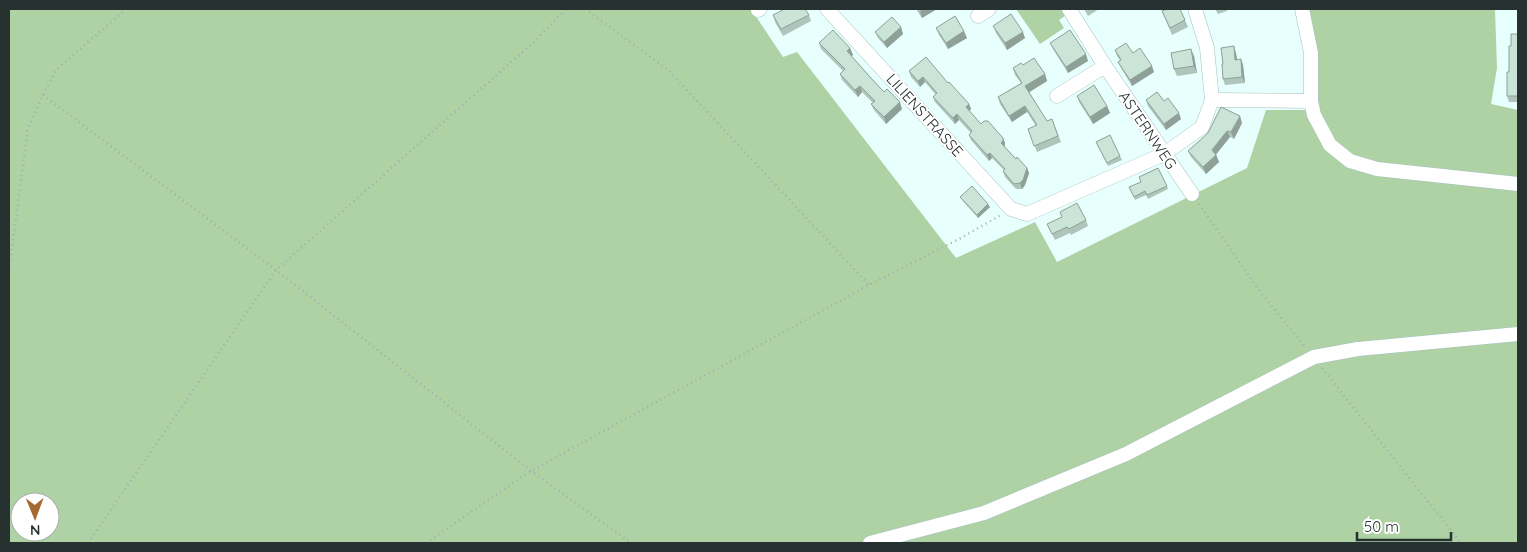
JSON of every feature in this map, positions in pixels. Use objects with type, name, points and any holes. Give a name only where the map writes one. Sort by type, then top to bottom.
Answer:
[{"type":"street","name":"LILIENSTRASSE","points":[[827,9],[1011,210]]},
{"type":"street","name":"ASTERNWEG","points":[[1069,9],[1104,66],[1192,194]]},
{"type":"street","points":[[1011,210],[1026,214],[1164,154],[1202,127],[1212,100],[1207,48],[1195,9]]},
{"type":"street","points":[[1302,9],[1311,52],[1311,101],[1314,115],[1330,145],[1350,161],[1377,169],[1518,184]]},
{"type":"street","points":[[1057,96],[1104,66]]},
{"type":"street","points":[[1212,100],[1311,101]]},
{"type":"street","points":[[870,543],[984,513],[1126,454],[1314,357],[1358,349],[1518,334]]},
{"type":"path","points":[[9,270],[28,128],[56,70],[126,9]]},
{"type":"path","points":[[88,543],[276,270],[534,42],[566,9]]},
{"type":"path","points":[[585,9],[668,70],[869,285]]},
{"type":"path","points":[[43,95],[276,270],[531,471],[631,543]]},
{"type":"path","points":[[1192,194],[1261,292],[1461,543]]},
{"type":"path","points":[[426,543],[531,471],[869,285],[960,239],[1011,210]]},
{"type":"green space","points":[[9,9],[751,9],[783,57],[797,52],[956,258],[1035,222],[1057,262],[1247,168],[1266,110],[1307,110],[1306,53],[1296,9],[1495,9],[1497,68],[1491,104],[1518,110],[1518,543],[9,543]]},
{"type":"green space","points":[[1016,9],[1062,9],[1066,15],[1059,20],[1064,28],[1040,44]]},
{"type":"building","points":[[782,9],[805,9],[809,15],[781,29],[773,15]]},
{"type":"building","points":[[1180,9],[1185,20],[1170,28],[1162,11]]},
{"type":"building","points":[[1011,14],[1023,32],[1005,43],[993,26]]},
{"type":"building","points":[[955,16],[964,31],[946,43],[936,28]]},
{"type":"building","points":[[892,17],[901,27],[884,42],[875,32]]},
{"type":"building","points":[[833,30],[850,48],[847,51],[870,77],[884,92],[887,89],[900,102],[884,117],[871,104],[875,101],[860,86],[855,90],[840,74],[845,69],[819,43]]},
{"type":"building","points":[[1070,30],[1086,54],[1066,67],[1050,43]]},
{"type":"building","points":[[1511,34],[1518,34],[1518,96],[1507,96],[1507,72],[1509,72]]},
{"type":"building","points":[[1126,43],[1133,53],[1140,48],[1152,66],[1130,80],[1118,62],[1121,60],[1115,50]]},
{"type":"building","points":[[1234,46],[1235,60],[1241,59],[1242,77],[1223,79],[1221,48]]},
{"type":"building","points":[[1191,49],[1194,66],[1174,69],[1171,53]]},
{"type":"building","points":[[926,57],[969,104],[966,107],[981,124],[984,121],[988,121],[1003,138],[1001,143],[1027,168],[1020,183],[1014,184],[1003,171],[1005,169],[990,153],[987,155],[969,135],[972,131],[957,114],[953,118],[933,97],[937,93],[923,77],[918,81],[909,71]]},
{"type":"building","points":[[1034,58],[1045,74],[1025,86],[1047,121],[1052,119],[1058,136],[1034,146],[1028,129],[1037,125],[1025,106],[1009,116],[998,97],[1022,83],[1013,68],[1021,63],[1023,65]]},
{"type":"building","points":[[1094,85],[1107,106],[1090,117],[1077,96]]},
{"type":"building","points":[[1157,92],[1164,101],[1168,98],[1179,113],[1164,124],[1146,100]]},
{"type":"building","points":[[1221,107],[1240,116],[1231,132],[1227,131],[1212,150],[1216,155],[1203,167],[1188,151],[1208,133]]},
{"type":"building","points":[[1110,135],[1120,156],[1107,163],[1096,142]]},
{"type":"building","points":[[1158,168],[1167,186],[1147,195],[1145,191],[1134,197],[1129,187],[1141,182],[1139,177]]},
{"type":"building","points":[[972,186],[988,204],[977,215],[960,197]]},
{"type":"building","points":[[1077,203],[1086,220],[1069,229],[1067,227],[1052,234],[1047,224],[1062,217],[1060,212]]}]
